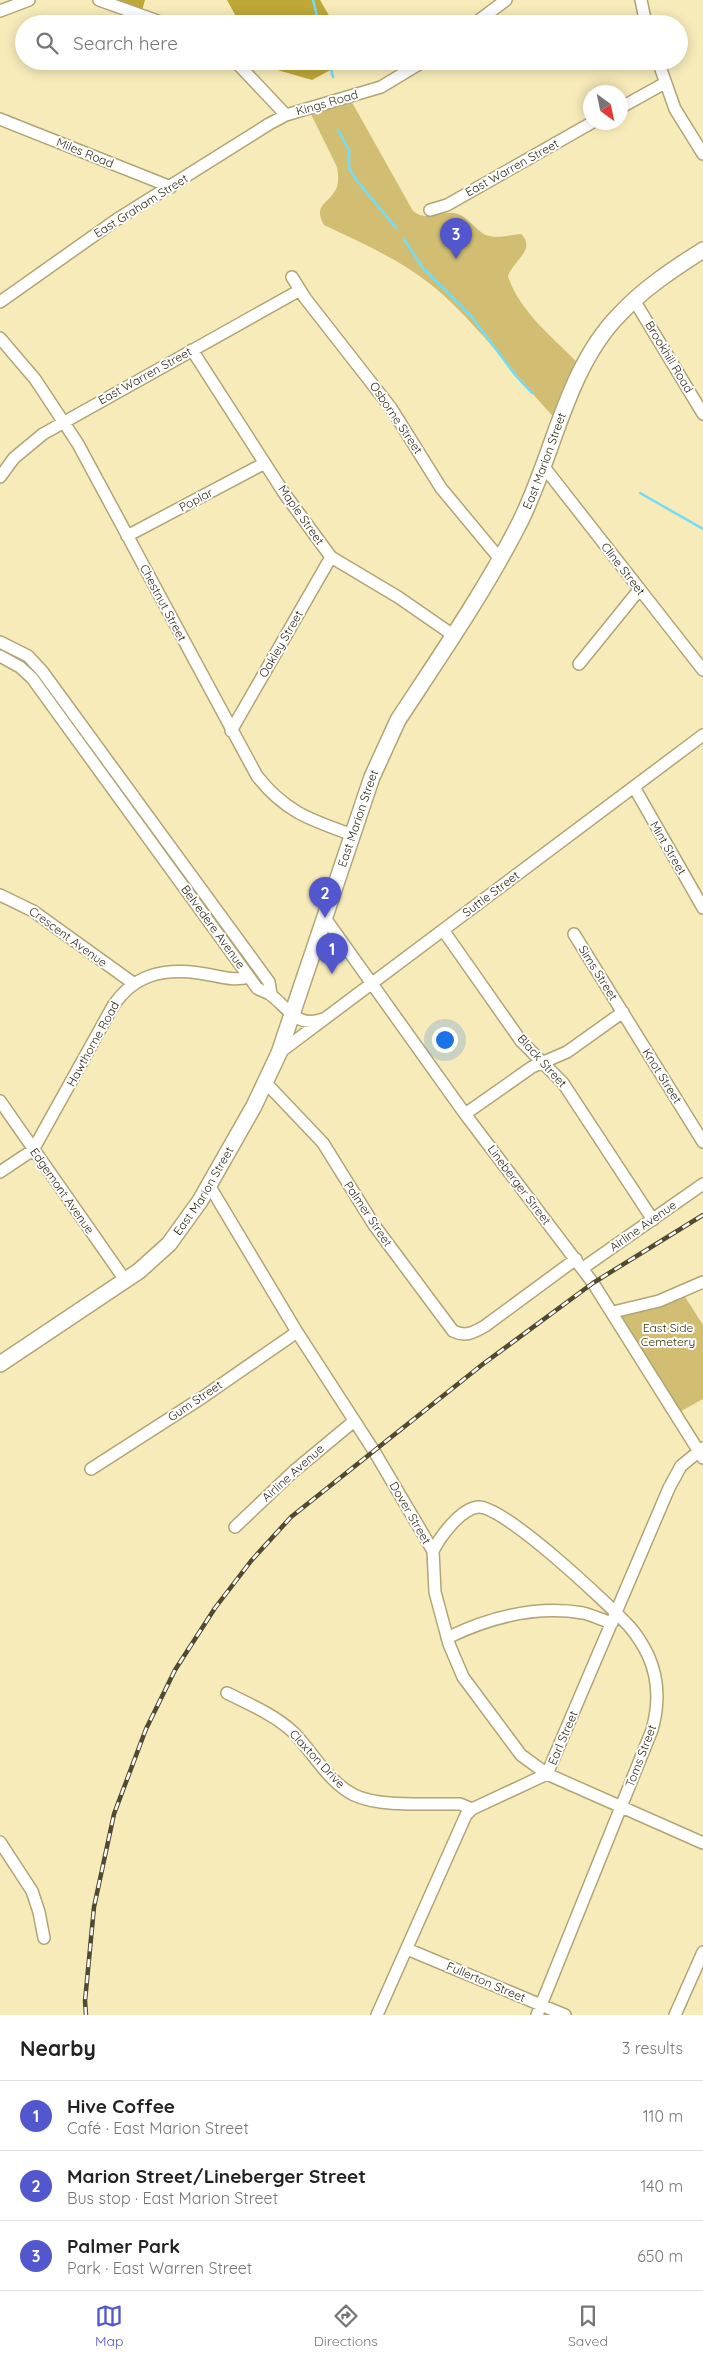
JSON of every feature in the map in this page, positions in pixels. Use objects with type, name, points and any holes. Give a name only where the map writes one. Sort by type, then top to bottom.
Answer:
[{"type":"main road","name":"East Marion Street","points":[[0,1364],[126,1280],[169,1244],[189,1218],[266,1082],[280,1053],[372,777],[395,726],[500,559],[532,500],[570,398],[590,354],[618,315],[634,300],[703,250]]},
{"type":"street","points":[[0,11],[29,0]]},
{"type":"street","points":[[99,0],[141,15]]},
{"type":"street","points":[[486,15],[506,0]]},
{"type":"street","points":[[641,0],[644,15]]},
{"type":"street","name":"Kings Road","points":[[244,70],[286,115],[381,87],[409,70]]},
{"type":"street","points":[[661,70],[682,122],[703,154]]},
{"type":"street","points":[[628,104],[665,83]]},
{"type":"street","name":"East Graham Street","points":[[0,302],[88,238],[246,138],[286,115]]},
{"type":"street","name":"Miles Road","points":[[0,119],[171,187]]},
{"type":"street","name":"East Warren Street","points":[[430,210],[447,205],[583,128]]},
{"type":"street","name":"Osborne Street","points":[[292,277],[391,408],[441,488],[500,559]]},
{"type":"street","name":"East Warren Street","points":[[0,477],[26,446],[64,422],[300,290]]},
{"type":"street","name":"Brookhill Road","points":[[634,300],[703,414]]},
{"type":"street","name":"Chestnut Street","points":[[0,338],[35,379],[64,422],[257,776],[279,802],[310,819],[353,834]]},
{"type":"street","name":"Maple Street","points":[[192,350],[266,463],[331,557],[398,597],[453,635]]},
{"type":"street","name":"Poplar","points":[[127,536],[266,463]]},
{"type":"street","name":"Cline Street","points":[[544,467],[703,670]]},
{"type":"street","name":"Oakley Street","points":[[231,731],[331,557]]},
{"type":"street","points":[[578,664],[639,590]]},
{"type":"street","name":"Belvedere Avenue","points":[[0,642],[28,656],[42,670],[269,982],[271,994]]},
{"type":"street","name":"Belvedere Avenue","points":[[0,656],[20,667],[30,676],[259,989],[271,994],[293,1015]]},
{"type":"street","points":[[66,725],[76,717]]},
{"type":"street","name":"Suttle Street","points":[[280,1053],[703,735]]},
{"type":"street","name":"Mint Street","points":[[634,787],[703,908]]},
{"type":"street","points":[[159,853],[170,846]]},
{"type":"street","name":"Crescent Avenue","points":[[0,895],[33,911],[133,983]]},
{"type":"street","name":"Lineberger Street","points":[[325,918],[465,1114],[579,1264],[612,1312],[701,1452]]},
{"type":"street","name":"Black Street","points":[[443,930],[521,1041],[564,1084],[653,1220]]},
{"type":"street","name":"Sims Street","points":[[574,934],[623,1012]]},
{"type":"street","name":"Hawthorne Road","points":[[0,1172],[33,1150],[113,1006],[121,994],[133,983],[150,976],[186,972],[235,979],[249,976]]},
{"type":"street","points":[[465,1114],[532,1067],[567,1052],[623,1012]]},
{"type":"street","name":"Knot Street","points":[[623,1012],[702,1141]]},
{"type":"street","points":[[293,1015],[312,1022],[327,1018]]},
{"type":"street","name":"Palmer Street","points":[[266,1082],[323,1143],[374,1225],[449,1328],[459,1334],[475,1332]]},
{"type":"street","name":"Edgemont Avenue","points":[[0,1101],[126,1280]]},
{"type":"street","name":"Airline Avenue","points":[[475,1332],[579,1264],[653,1220],[703,1184]]},
{"type":"street","name":"Dover Street","points":[[209,1185],[297,1332],[353,1422],[374,1451],[433,1551],[435,1592],[448,1638],[463,1677],[521,1755],[547,1774],[703,1843]]},
{"type":"street","points":[[612,1312],[659,1301],[703,1282]]},
{"type":"street","name":"Gum Street","points":[[91,1469],[197,1401],[297,1332]]},
{"type":"street","name":"Airline Avenue","points":[[235,1527],[294,1471],[353,1422]]},
{"type":"street","name":"Earl Street","points":[[472,1809],[547,1774],[675,1476],[681,1466],[701,1452]]},
{"type":"street","name":"Toms Street","points":[[433,1551],[445,1530],[465,1512],[478,1507],[495,1511],[521,1529],[564,1566],[614,1619],[629,1626],[643,1645],[652,1666],[657,1695],[652,1730],[539,2010]]},
{"type":"street","points":[[448,1638],[499,1617],[529,1611],[583,1613],[614,1619]]},
{"type":"street","name":"Claxton Drive","points":[[227,1693],[286,1726],[306,1746],[328,1774],[355,1795],[380,1801],[460,1804],[472,1809]]},
{"type":"street","points":[[377,2015],[466,1815],[472,1809]]},
{"type":"street","points":[[0,1842],[32,1892],[39,1912],[44,1938]]},
{"type":"street","name":"Fullerton Street","points":[[407,1949],[539,2010],[565,2015]]},
{"type":"street","points":[[675,2015],[703,1952]]},
{"type":"green space","points":[[349,97],[413,211],[423,216],[443,213],[459,214],[486,235],[499,237],[521,234],[525,239],[525,250],[508,276],[513,289],[530,314],[583,368],[560,424],[483,336],[434,287],[395,260],[324,225],[320,213],[321,208],[337,187],[338,172],[308,108]]},
{"type":"green space","name":"East Side Cemetery","points":[[682,1292],[703,1325],[703,1399],[676,1414],[613,1312]]},
{"type":"shaded area","points":[[99,0],[145,0],[141,14]]},
{"type":"shaded area","points":[[227,0],[320,0],[329,15],[235,15]]},
{"type":"shaded area","points":[[277,70],[330,70],[312,80]]},
{"type":"waterway","points":[[313,0],[317,15]]},
{"type":"waterway","points":[[331,70],[333,77]]},
{"type":"waterway","points":[[338,130],[349,150],[349,168],[354,177],[396,228]]},
{"type":"waterway","points":[[404,239],[423,268],[471,316],[516,376],[532,393]]},
{"type":"waterway","points":[[640,493],[703,529]]},
{"type":"railway","points":[[86,2015],[85,2001],[94,1907],[114,1814],[146,1729],[175,1670],[215,1608],[251,1561],[291,1517],[483,1364],[593,1283],[703,1215]]},
{"type":"place","name":"Palmer Park","points":[[456,259]]},
{"type":"place","name":"Marion Street/Lineberger Street","points":[[325,918]]},
{"type":"place","name":"Hive Coffee","points":[[332,974]]}]
